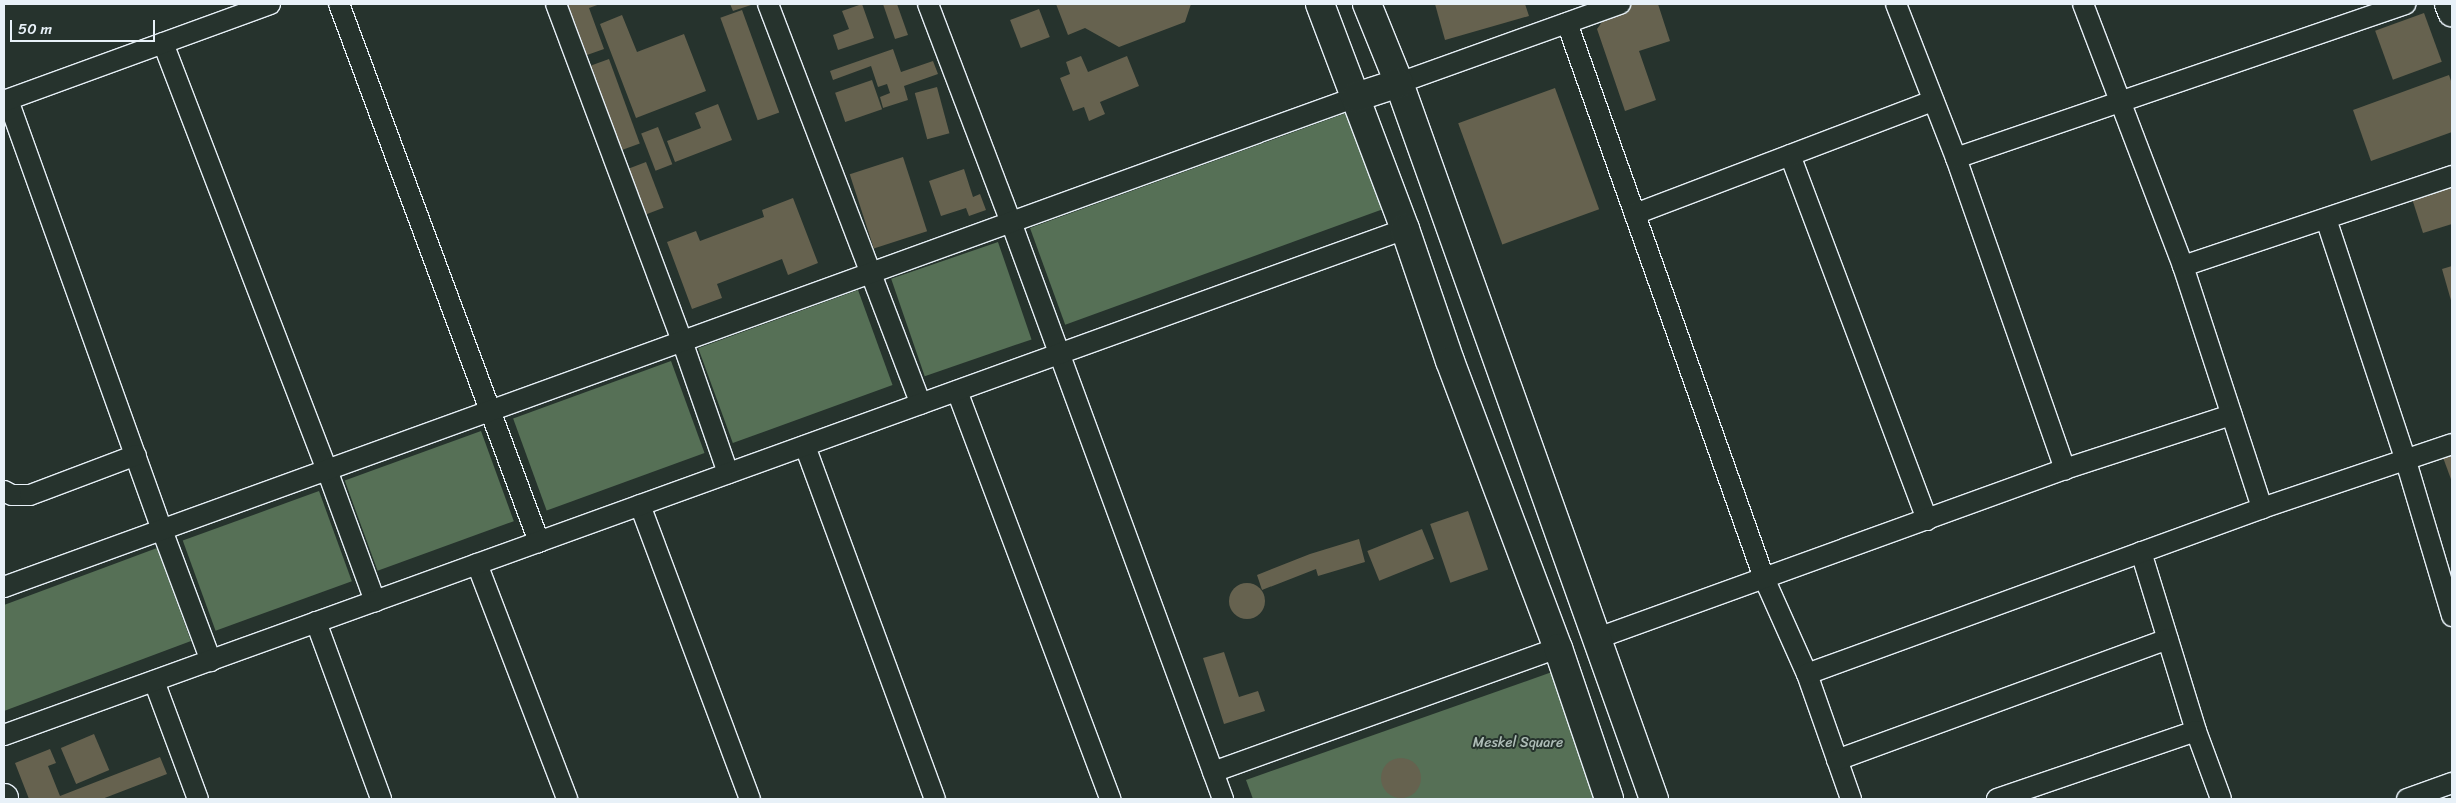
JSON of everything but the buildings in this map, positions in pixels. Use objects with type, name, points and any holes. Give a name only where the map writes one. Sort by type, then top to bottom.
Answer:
[{"type":"main road","points":[[1320,4],[1405,229],[1450,361],[1558,648],[1608,799]]},
{"type":"main road","points":[[1368,4],[1598,638],[1654,799]]},
{"type":"main road","points":[[2449,4],[2452,12]]},
{"type":"main road","points":[[1356,97],[1398,83]]},
{"type":"main road","points":[[1405,229],[1444,215]]},
{"type":"main road","points":[[1450,361],[1491,346]]},
{"type":"main road","points":[[1558,648],[1598,638]]},
{"type":"street","points":[[211,660],[6,101],[270,4]]},
{"type":"street","points":[[339,4],[539,542]]},
{"type":"street","points":[[556,4],[682,341],[728,473]]},
{"type":"street","points":[[768,4],[921,404]]},
{"type":"street","points":[[928,4],[1060,354],[1223,799]]},
{"type":"street","points":[[1398,83],[1620,4]]},
{"type":"street","points":[[1896,4],[1932,101],[1956,158],[2065,469]]},
{"type":"street","points":[[2083,4],[2183,266],[2262,508]]},
{"type":"street","points":[[1956,158],[2121,103],[2359,11],[2405,4]]},
{"type":"street","points":[[1567,23],[1764,578],[1807,674],[1851,799]]},
{"type":"street","points":[[163,43],[327,470],[375,601]]},
{"type":"street","points":[[4,587],[1356,97]]},
{"type":"street","points":[[1636,214],[1932,101]]},
{"type":"street","points":[[1790,155],[1928,520]]},
{"type":"street","points":[[2183,266],[2452,176]]},
{"type":"street","points":[[2326,219],[2405,458],[2452,616]]},
{"type":"street","points":[[4,735],[1405,229]]},
{"type":"street","points":[[957,391],[1110,799]]},
{"type":"street","points":[[1598,638],[2065,469],[2231,415]]},
{"type":"street","points":[[1807,674],[2262,508],[2405,458],[2452,444]]},
{"type":"street","points":[[805,446],[935,799]]},
{"type":"street","points":[[4,491],[12,494],[30,495],[136,455]]},
{"type":"street","points":[[640,506],[750,799]]},
{"type":"street","points":[[2141,552],[2196,731],[2221,799]]},
{"type":"street","points":[[477,564],[568,799]]},
{"type":"street","points":[[316,622],[381,799]]},
{"type":"street","points":[[1837,760],[2168,639]]},
{"type":"street","points":[[1213,772],[1558,648]]},
{"type":"street","points":[[154,681],[198,799]]},
{"type":"street","points":[[1997,799],[2045,791],[2196,731]]},
{"type":"street","points":[[2407,799],[2452,783]]},
{"type":"green space","points":[[1357,109],[1392,206],[1065,325],[1030,228]]},
{"type":"green space","points":[[998,242],[1032,339],[925,376],[891,279]]},
{"type":"green space","points":[[858,290],[893,385],[733,443],[698,348]]},
{"type":"green space","points":[[671,361],[705,453],[547,511],[513,418]]},
{"type":"green space","points":[[481,431],[514,521],[378,571],[345,481]]},
{"type":"green space","points":[[319,491],[352,581],[216,631],[183,541]]},
{"type":"green space","points":[[157,548],[191,641],[4,711],[4,605]]},
{"type":"green space","name":"Meskel Square","points":[[1552,672],[1597,799],[1253,799],[1246,780]]}]
